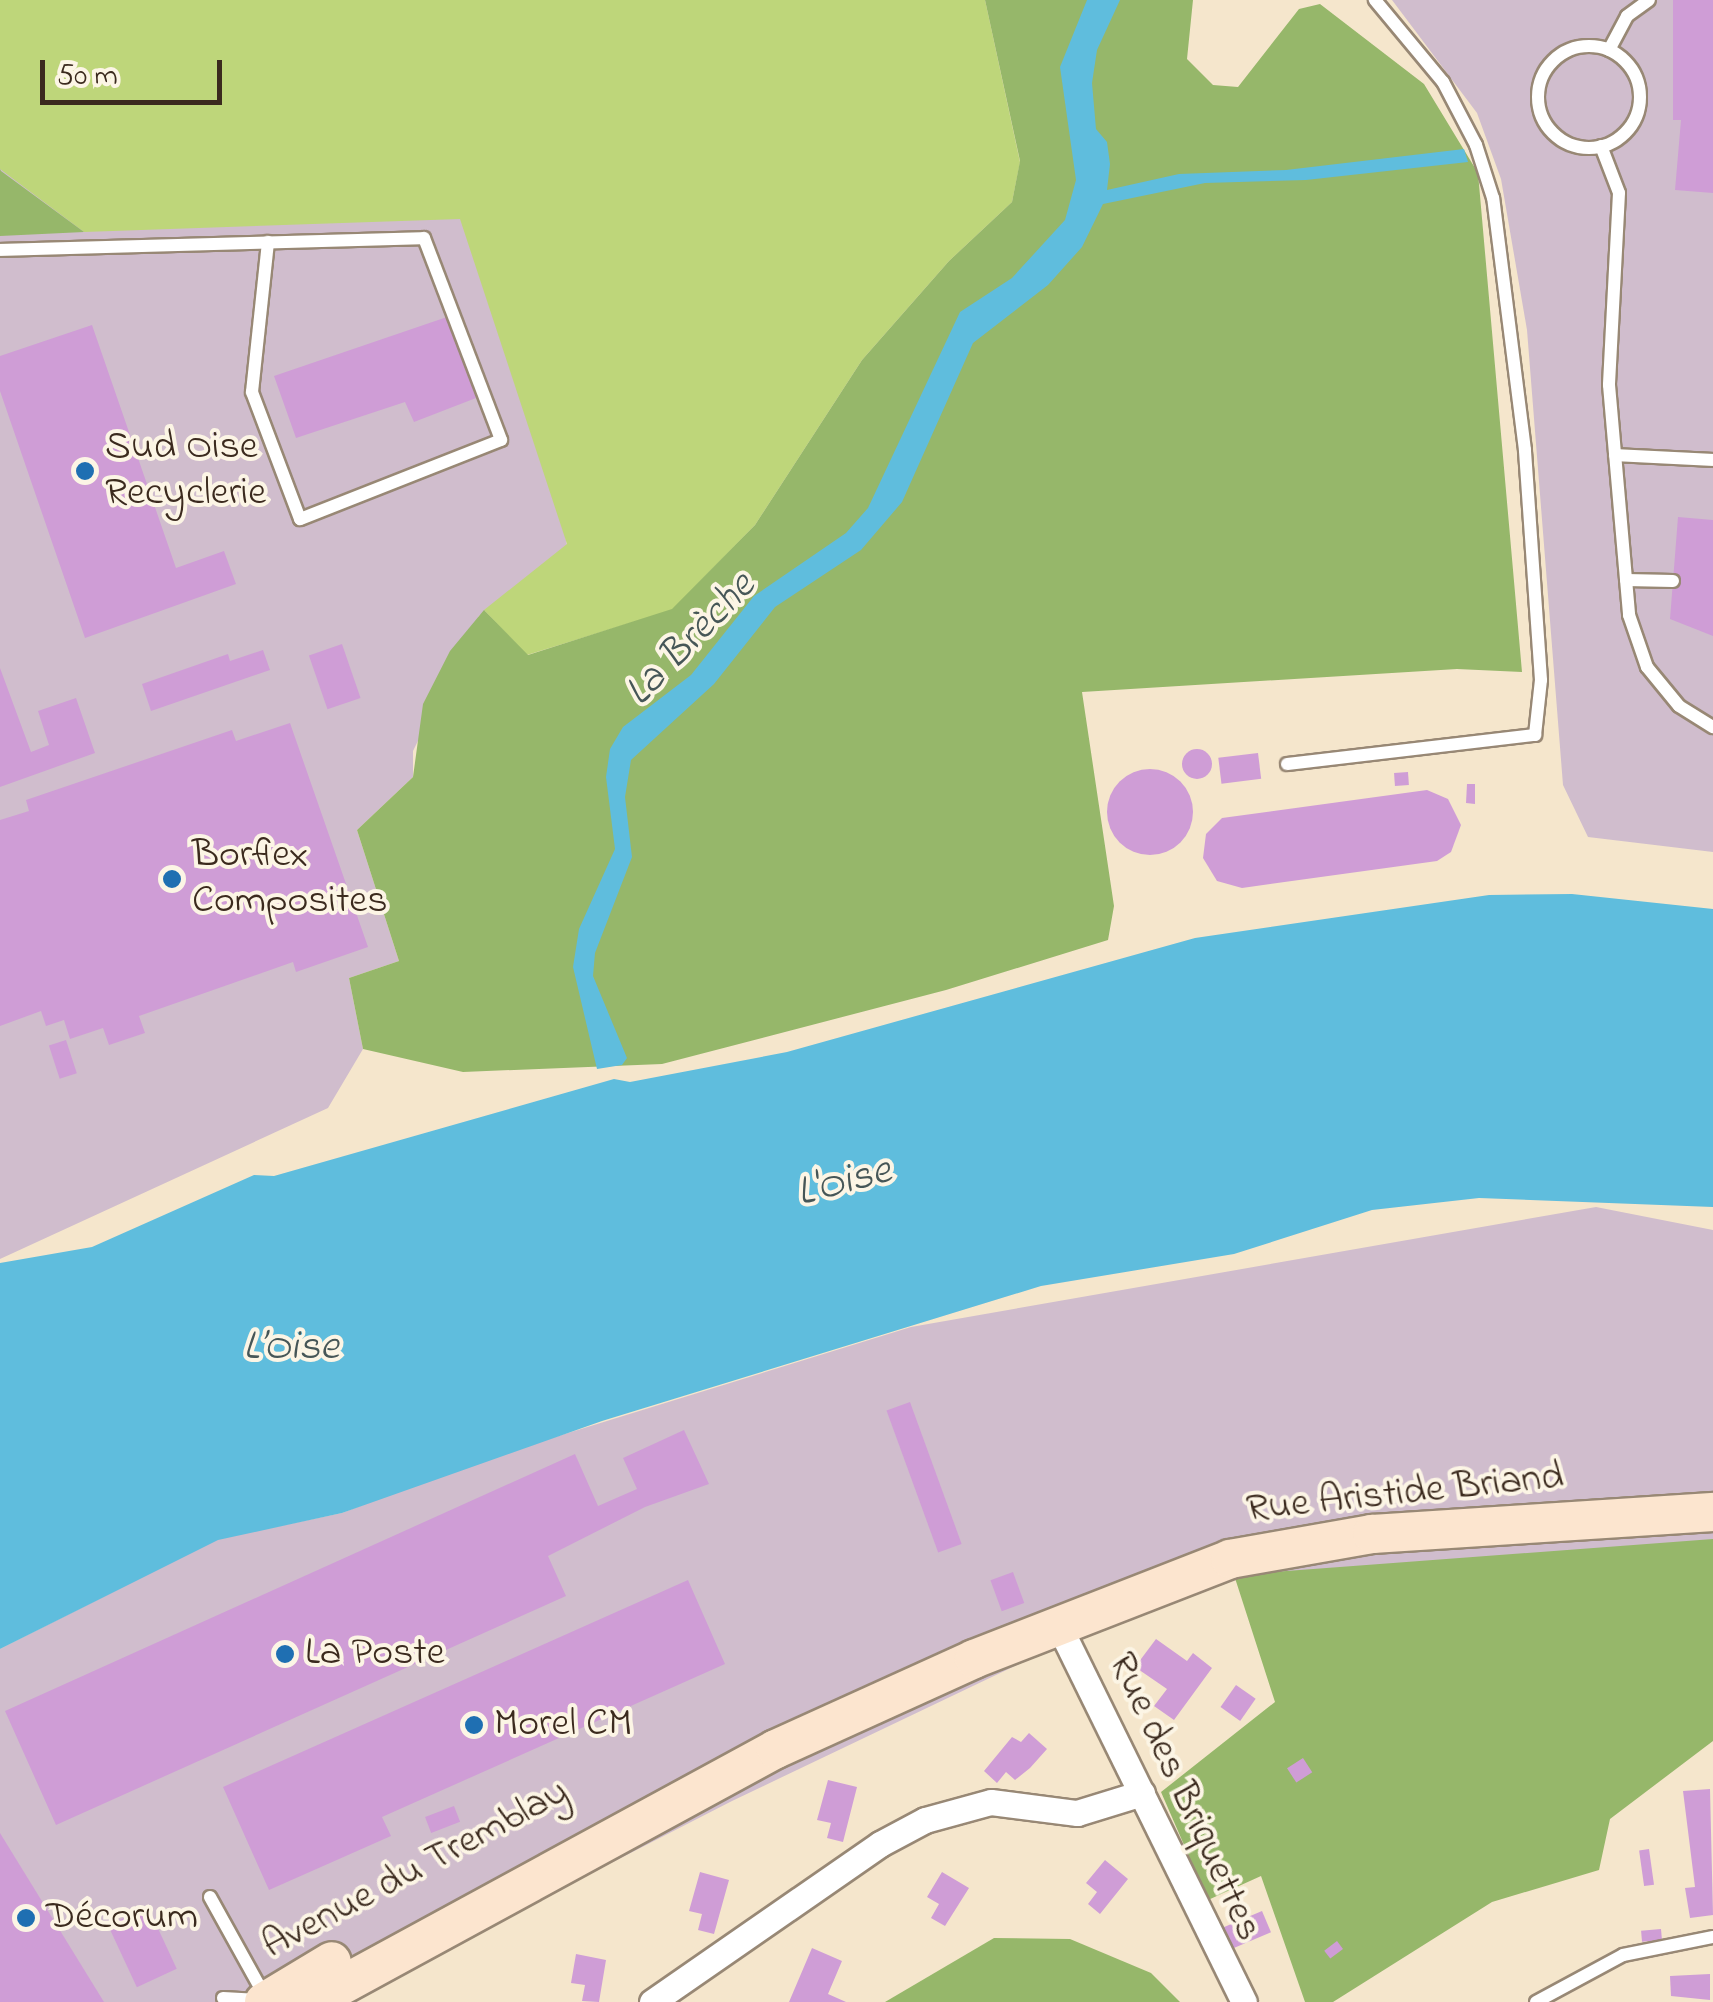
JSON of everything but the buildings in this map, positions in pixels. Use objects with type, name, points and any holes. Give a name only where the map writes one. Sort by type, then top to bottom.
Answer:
[{"type":"main road","name":"Rue Aristide Briand","points":[[1058,1624],[1230,1559],[1372,1534],[1713,1512]]},
{"type":"main road","name":"Avenue du Tremblay","points":[[268,1995],[480,1878],[1058,1624]]},
{"type":"main road","name":"Avenue du Tremblay","points":[[311,2002],[776,1749]]},
{"type":"street","name":"Rue des Briquettes","points":[[1058,1624],[1244,2002]]},
{"type":"street","points":[[652,2002],[925,1820],[991,1802],[1077,1813],[1142,1793]]},
{"type":"lane","points":[[1287,764],[1536,735],[1540,680],[1525,450],[1493,198],[1476,145],[1442,82],[1375,0]]},
{"type":"lane","points":[[1609,50],[1628,16],[1650,0]]},
{"type":"lane","points":[[1574,48],[1609,50],[1632,70],[1640,101],[1628,130],[1601,146],[1583,148],[1552,132],[1542,118],[1540,84],[1547,68],[1574,48]]},
{"type":"lane","points":[[1601,146],[1619,193],[1609,384],[1629,614],[1647,667],[1679,706],[1713,727]]},
{"type":"lane","points":[[0,250],[268,242],[424,238],[501,440],[300,520],[252,392],[268,242]]},
{"type":"lane","points":[[1615,455],[1713,460]]},
{"type":"lane","points":[[1626,580],[1673,580]]},
{"type":"lane","points":[[210,1897],[268,1995],[224,1998]]},
{"type":"lane","points":[[1536,2002],[1622,1956],[1713,1937]]},
{"type":"shaded area","points":[[0,0],[456,0],[567,545],[479,616],[413,751],[413,777],[357,830],[399,961],[349,978],[363,1049],[328,1108],[0,1259]]},
{"type":"shaded area","points":[[1392,0],[1713,0],[1713,852],[1588,837],[1563,785],[1527,330],[1501,179],[1477,113]]},
{"type":"shaded area","points":[[1596,1207],[1713,1230],[1713,1547],[1234,1575],[1042,1653],[732,1801],[340,2002],[0,2002],[0,1649],[217,1539],[342,1513],[471,1463],[911,1327]]},
{"type":"green space","points":[[0,0],[985,0],[1020,162],[1012,202],[949,261],[862,360],[755,525],[672,610],[527,655],[484,610],[567,544],[460,219],[84,232],[0,169]]},
{"type":"green space","points":[[985,0],[1193,0],[1187,59],[1213,85],[1238,87],[1299,9],[1320,4],[1424,84],[1478,173],[1522,672],[1457,669],[1082,692],[1114,906],[1108,940],[946,990],[662,1064],[463,1072],[363,1049],[349,978],[399,961],[357,830],[413,777],[423,704],[450,651],[484,610],[528,655],[672,609],[755,525],[862,360],[949,261],[1012,202],[1020,161]]},
{"type":"green space","points":[[1,171],[84,232],[0,236]]},
{"type":"green space","points":[[1713,1539],[1713,1741],[1610,1819],[1599,1870],[1492,1902],[1333,2002],[1305,2002],[1261,1876],[1208,1900],[1161,1792],[1275,1702],[1234,1575]]},
{"type":"green space","points":[[994,1938],[1070,1939],[1151,1973],[1180,2002],[885,2002]]},
{"type":"water","points":[[1087,0],[1120,0],[1097,50],[1092,83],[1096,129],[1107,142],[1107,190],[1179,174],[1286,170],[1464,149],[1468,162],[1306,180],[1205,183],[1103,204],[1082,247],[1048,285],[973,343],[902,502],[861,550],[775,607],[714,684],[631,760],[625,797],[632,857],[595,953],[593,976],[627,1058],[622,1065],[597,1069],[573,967],[579,929],[615,849],[606,777],[610,749],[623,727],[691,675],[754,596],[846,533],[868,508],[960,312],[1012,278],[1065,220],[1076,180],[1060,67]]},
{"type":"water","name":"L’Oise","points":[[1572,894],[1713,909],[1713,1207],[1479,1198],[1372,1210],[1234,1254],[1041,1286],[602,1421],[342,1513],[218,1540],[0,1649],[0,1263],[92,1247],[254,1175],[274,1176],[614,1079],[630,1082],[787,1052],[1195,938],[1489,895]]},
{"type":"place","name":"Sud Oise Recyclerie","points":[[85,471]]},
{"type":"place","name":"Borflex Composites","points":[[172,879]]},
{"type":"place","name":"La Poste","points":[[285,1654]]},
{"type":"place","name":"Morel CM","points":[[474,1725]]},
{"type":"place","name":"Décorum","points":[[26,1918]]},
{"type":"water label","name":"La Brèche","points":[[691,640]]},
{"type":"water label","name":"L'Oise","points":[[844,1183]]}]
